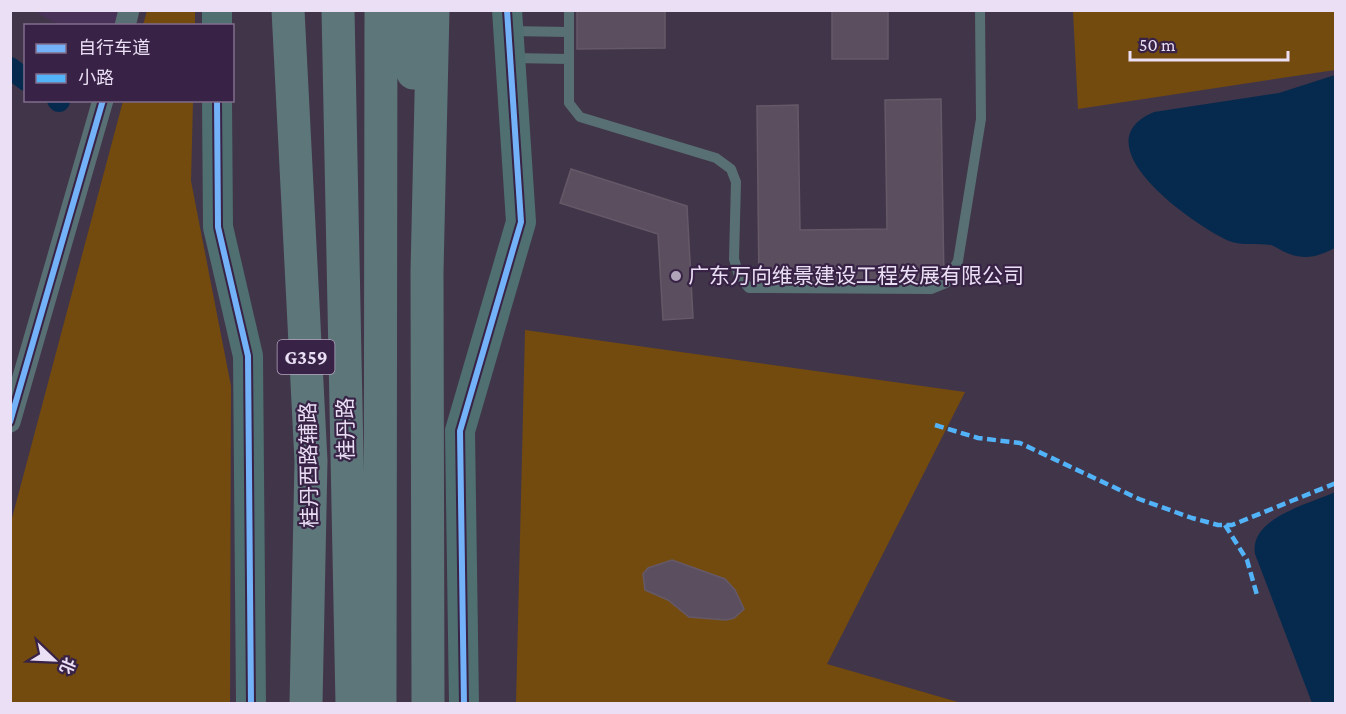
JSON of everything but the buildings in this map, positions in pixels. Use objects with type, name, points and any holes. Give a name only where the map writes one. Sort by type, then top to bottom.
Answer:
[{"type":"highway","name":"桂丹西路辅路","points":[[288,10],[311,460],[306,704]]},
{"type":"highway","points":[[311,460],[337,10]]},
{"type":"highway","name":"桂丹路","points":[[337,10],[351,704]]},
{"type":"highway","name":"桂丹路","points":[[380,704],[381,10]]},
{"type":"highway","points":[[408,10],[427,272]]},
{"type":"highway","points":[[428,704],[427,272],[433,10]]},
{"type":"street","points":[[464,704],[460,431],[521,222],[509,33]]},
{"type":"street","points":[[10,422],[102,102]]},
{"type":"street","points":[[217,102],[218,227],[248,356],[251,704]]},
{"type":"lane","points":[[569,10],[569,103],[580,117],[716,158],[731,169],[736,182],[734,259],[739,276],[749,288],[931,290],[946,283],[958,261],[981,118],[980,10]]},
{"type":"lane","points":[[509,33],[569,32]]},
{"type":"lane","points":[[509,33],[569,59]]},
{"type":"shaded area","points":[[34,11],[126,11],[121,24],[57,24]]},
{"type":"shaded area","points":[[147,11],[195,11],[195,24],[143,24]]},
{"type":"shaded area","points":[[1073,11],[1335,11],[1335,70],[1078,109]]},
{"type":"shaded area","points":[[123,102],[193,102],[191,181],[231,386],[230,703],[11,703],[11,522]]},
{"type":"shaded area","points":[[525,330],[965,392],[827,664],[961,703],[516,704]]},
{"type":"water","points":[[1335,75],[1335,248],[1329,251],[1312,257],[1300,257],[1271,245],[1229,241],[1191,219],[1169,202],[1135,163],[1129,143],[1134,126],[1154,112],[1279,93]]},
{"type":"water","points":[[1335,492],[1335,703],[1312,703],[1255,554],[1256,541],[1261,531],[1283,514]]},
{"type":"waterway","points":[[10,68],[24,78]]},
{"type":"marked path","points":[[935,425],[978,438],[1020,443],[1139,499],[1218,525],[1232,525],[1336,483]]},
{"type":"marked path","points":[[1225,525],[1247,560],[1257,595]]},
{"type":"cycle path","points":[[464,704],[460,431],[521,222],[507,10]]},
{"type":"cycle path","points":[[10,422],[102,102]]},
{"type":"cycle path","points":[[217,102],[218,227],[248,356],[251,704]]},
{"type":"place","name":"广东万向维景建设工程发展有限公司","points":[[676,276]]}]
